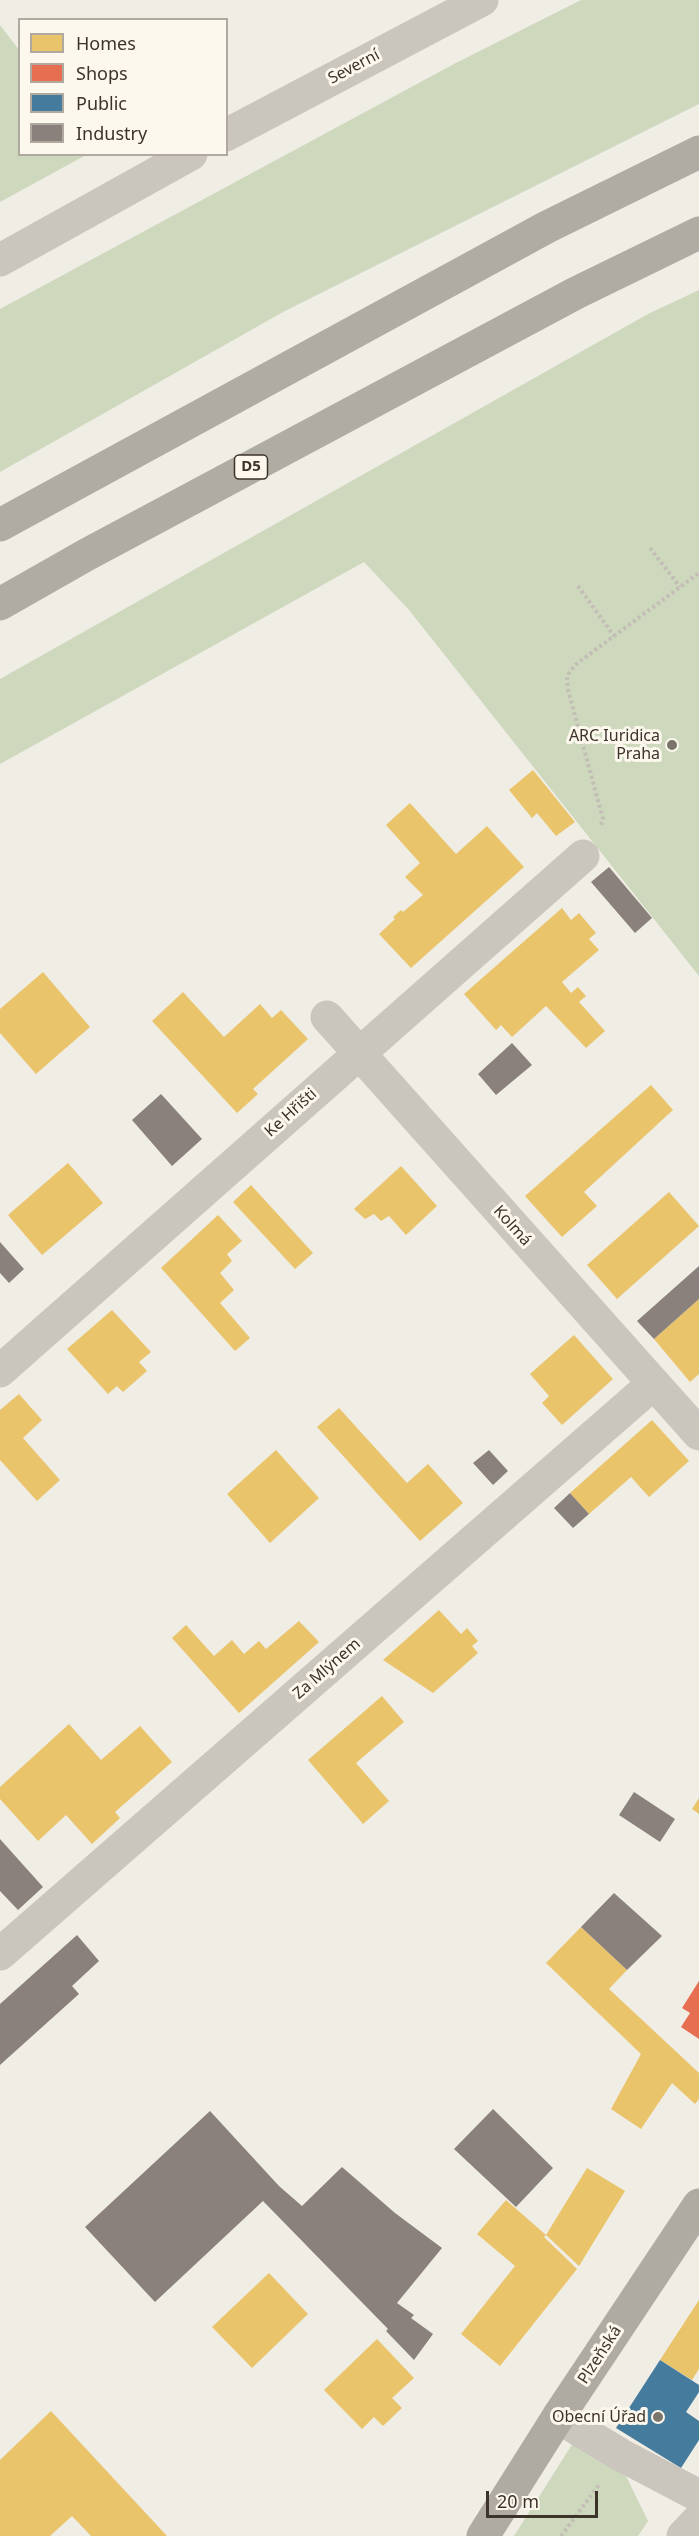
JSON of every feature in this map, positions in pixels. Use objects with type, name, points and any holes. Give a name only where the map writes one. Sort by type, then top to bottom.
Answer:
[{"type":"highway","points":[[0,525],[547,227],[699,152]]},
{"type":"highway","name":"D5","points":[[0,604],[86,555],[566,299],[699,233]]},
{"type":"main road","name":"Plzeňská","points":[[483,2536],[558,2417],[699,2205]]},
{"type":"street","name":"Severní","points":[[228,134],[482,0]]},
{"type":"street","points":[[0,260],[187,156]]},
{"type":"street","name":"Ke Hřišti","points":[[0,1371],[583,856]]},
{"type":"street","name":"Kolmá","points":[[327,1017],[699,1434]]},
{"type":"street","name":"Za Mlýnem","points":[[0,1954],[653,1384]]},
{"type":"street","points":[[558,2417],[621,2455],[699,2496]]},
{"type":"street","points":[[683,2536],[699,2519]]},
{"type":"path","points":[[650,548],[680,587]]},
{"type":"path","points":[[583,856],[594,844],[603,819],[568,690],[567,676],[575,665],[699,573]]},
{"type":"path","points":[[578,586],[614,636]]},
{"type":"path","points":[[561,2536],[621,2455]]},
{"type":"green space","points":[[581,0],[699,0],[699,104],[283,312],[0,472],[0,309],[454,64]]},
{"type":"green space","points":[[0,25],[18,49],[18,156],[84,156],[0,202]]},
{"type":"green space","points":[[699,290],[699,976],[409,610],[364,562],[0,764],[0,679],[648,314]]},
{"type":"green space","points":[[573,2443],[624,2472],[648,2521],[638,2536],[514,2536]]},
{"type":"building: Homes","points":[[533,770],[575,822],[556,836],[537,813],[532,818],[509,790]]},
{"type":"building: Homes","points":[[410,803],[456,854],[487,826],[524,867],[411,968],[379,934],[395,919],[393,917],[401,910],[403,912],[423,895],[405,877],[420,863],[386,825]]},
{"type":"building: Homes","points":[[562,908],[571,920],[579,913],[596,933],[589,939],[599,950],[562,982],[571,993],[578,987],[586,996],[579,1002],[605,1031],[586,1048],[546,1006],[512,1037],[501,1025],[496,1030],[464,994]]},
{"type":"building: Homes","points":[[43,972],[90,1027],[36,1074],[0,1033],[0,1009]]},
{"type":"building: Homes","points":[[183,992],[224,1037],[260,1004],[272,1018],[281,1010],[308,1039],[253,1089],[258,1094],[237,1113],[152,1021]]},
{"type":"building: Homes","points":[[651,1085],[673,1110],[584,1192],[597,1206],[562,1237],[525,1196]]},
{"type":"building: Homes","points":[[68,1163],[103,1203],[42,1255],[8,1215]]},
{"type":"building: Homes","points":[[401,1166],[437,1206],[406,1235],[389,1216],[381,1221],[374,1214],[365,1219],[354,1209]]},
{"type":"building: Homes","points":[[251,1185],[313,1253],[295,1269],[233,1202]]},
{"type":"building: Homes","points":[[669,1192],[699,1226],[617,1299],[587,1265]]},
{"type":"building: Homes","points":[[218,1215],[242,1241],[227,1254],[232,1261],[220,1273],[234,1290],[220,1303],[250,1338],[235,1351],[161,1268]]},
{"type":"building: Homes","points":[[699,1299],[699,1374],[690,1382],[654,1339]]},
{"type":"building: Homes","points":[[112,1310],[151,1352],[139,1362],[147,1371],[123,1392],[117,1386],[108,1394],[67,1349]]},
{"type":"building: Homes","points":[[574,1335],[613,1379],[562,1425],[542,1403],[549,1396],[530,1374]]},
{"type":"building: Homes","points":[[19,1394],[42,1420],[23,1438],[60,1480],[37,1501],[0,1460],[0,1410]]},
{"type":"building: Homes","points":[[339,1408],[407,1483],[428,1464],[463,1503],[420,1541],[317,1427]]},
{"type":"building: Homes","points":[[652,1420],[689,1461],[649,1497],[631,1477],[589,1514],[570,1493]]},
{"type":"building: Homes","points":[[276,1450],[319,1498],[270,1543],[227,1494]]},
{"type":"building: Homes","points":[[439,1610],[461,1634],[467,1628],[478,1641],[472,1646],[478,1653],[433,1693],[383,1660]]},
{"type":"building: Homes","points":[[299,1621],[319,1642],[239,1713],[172,1638],[186,1625],[214,1656],[232,1640],[244,1654],[259,1641],[266,1649]]},
{"type":"building: Homes","points":[[382,1696],[404,1722],[356,1763],[389,1801],[363,1824],[308,1760]]},
{"type":"building: Homes","points":[[69,1724],[101,1760],[140,1726],[172,1762],[115,1812],[120,1818],[92,1844],[66,1815],[38,1841],[0,1799],[0,1787]]},
{"type":"building: Homes","points":[[699,1798],[699,1814],[692,1809]]},
{"type":"building: Homes","points":[[581,1927],[627,1970],[609,1989],[699,2073],[699,2099],[695,2104],[672,2083],[641,2129],[611,2109],[641,2054],[546,1963]]},
{"type":"building: Homes","points":[[587,2168],[625,2191],[579,2266],[546,2235]]},
{"type":"building: Homes","points":[[506,2200],[546,2235],[544,2237],[577,2269],[500,2366],[461,2334],[515,2266],[477,2234]]},
{"type":"building: Homes","points":[[269,2273],[308,2314],[252,2368],[212,2327]]},
{"type":"building: Homes","points":[[699,2300],[699,2369],[692,2380],[660,2360]]},
{"type":"building: Homes","points":[[377,2339],[414,2378],[392,2398],[402,2408],[383,2426],[374,2417],[362,2429],[324,2390]]},
{"type":"building: Homes","points":[[51,2411],[167,2536],[91,2536],[72,2516],[50,2536],[0,2536],[0,2460]]},
{"type":"building: Shops","points":[[699,1981],[699,2039],[681,2027],[690,2013],[682,2008]]},
{"type":"building: Public","name":"Obecní Úřad","points":[[660,2360],[699,2385],[699,2392],[686,2412],[699,2421],[699,2440],[681,2468],[616,2428]]},
{"type":"building: Industry","points":[[609,867],[652,918],[635,933],[591,882]]},
{"type":"building: Industry","points":[[512,1043],[532,1065],[496,1095],[478,1074]]},
{"type":"building: Industry","points":[[161,1094],[202,1139],[172,1166],[132,1120]]},
{"type":"building: Industry","points":[[0,1242],[24,1269],[9,1283],[0,1273]]},
{"type":"building: Industry","points":[[699,1266],[699,1299],[654,1339],[637,1321]]},
{"type":"building: Industry","points":[[489,1450],[508,1471],[493,1485],[473,1463]]},
{"type":"building: Industry","points":[[570,1493],[589,1514],[573,1528],[554,1508]]},
{"type":"building: Industry","points":[[634,1792],[675,1819],[660,1842],[619,1815]]},
{"type":"building: Industry","points":[[0,1839],[43,1887],[18,1910],[0,1891]]},
{"type":"building: Industry","points":[[614,1893],[662,1936],[627,1970],[581,1927]]},
{"type":"building: Industry","points":[[77,1935],[99,1961],[72,1986],[79,1994],[0,2065],[0,2004]]},
{"type":"building: Industry","points":[[493,2109],[553,2168],[516,2207],[454,2149]]},
{"type":"building: Industry","points":[[210,2111],[279,2186],[302,2206],[342,2167],[395,2213],[442,2248],[397,2303],[414,2315],[411,2318],[433,2334],[414,2360],[386,2331],[388,2329],[263,2201],[155,2302],[85,2227]]},
{"type":"place","name":"ARC Iuridica Praha","points":[[672,745]]},
{"type":"place","name":"Obecní Úřad","points":[[658,2417]]}]
